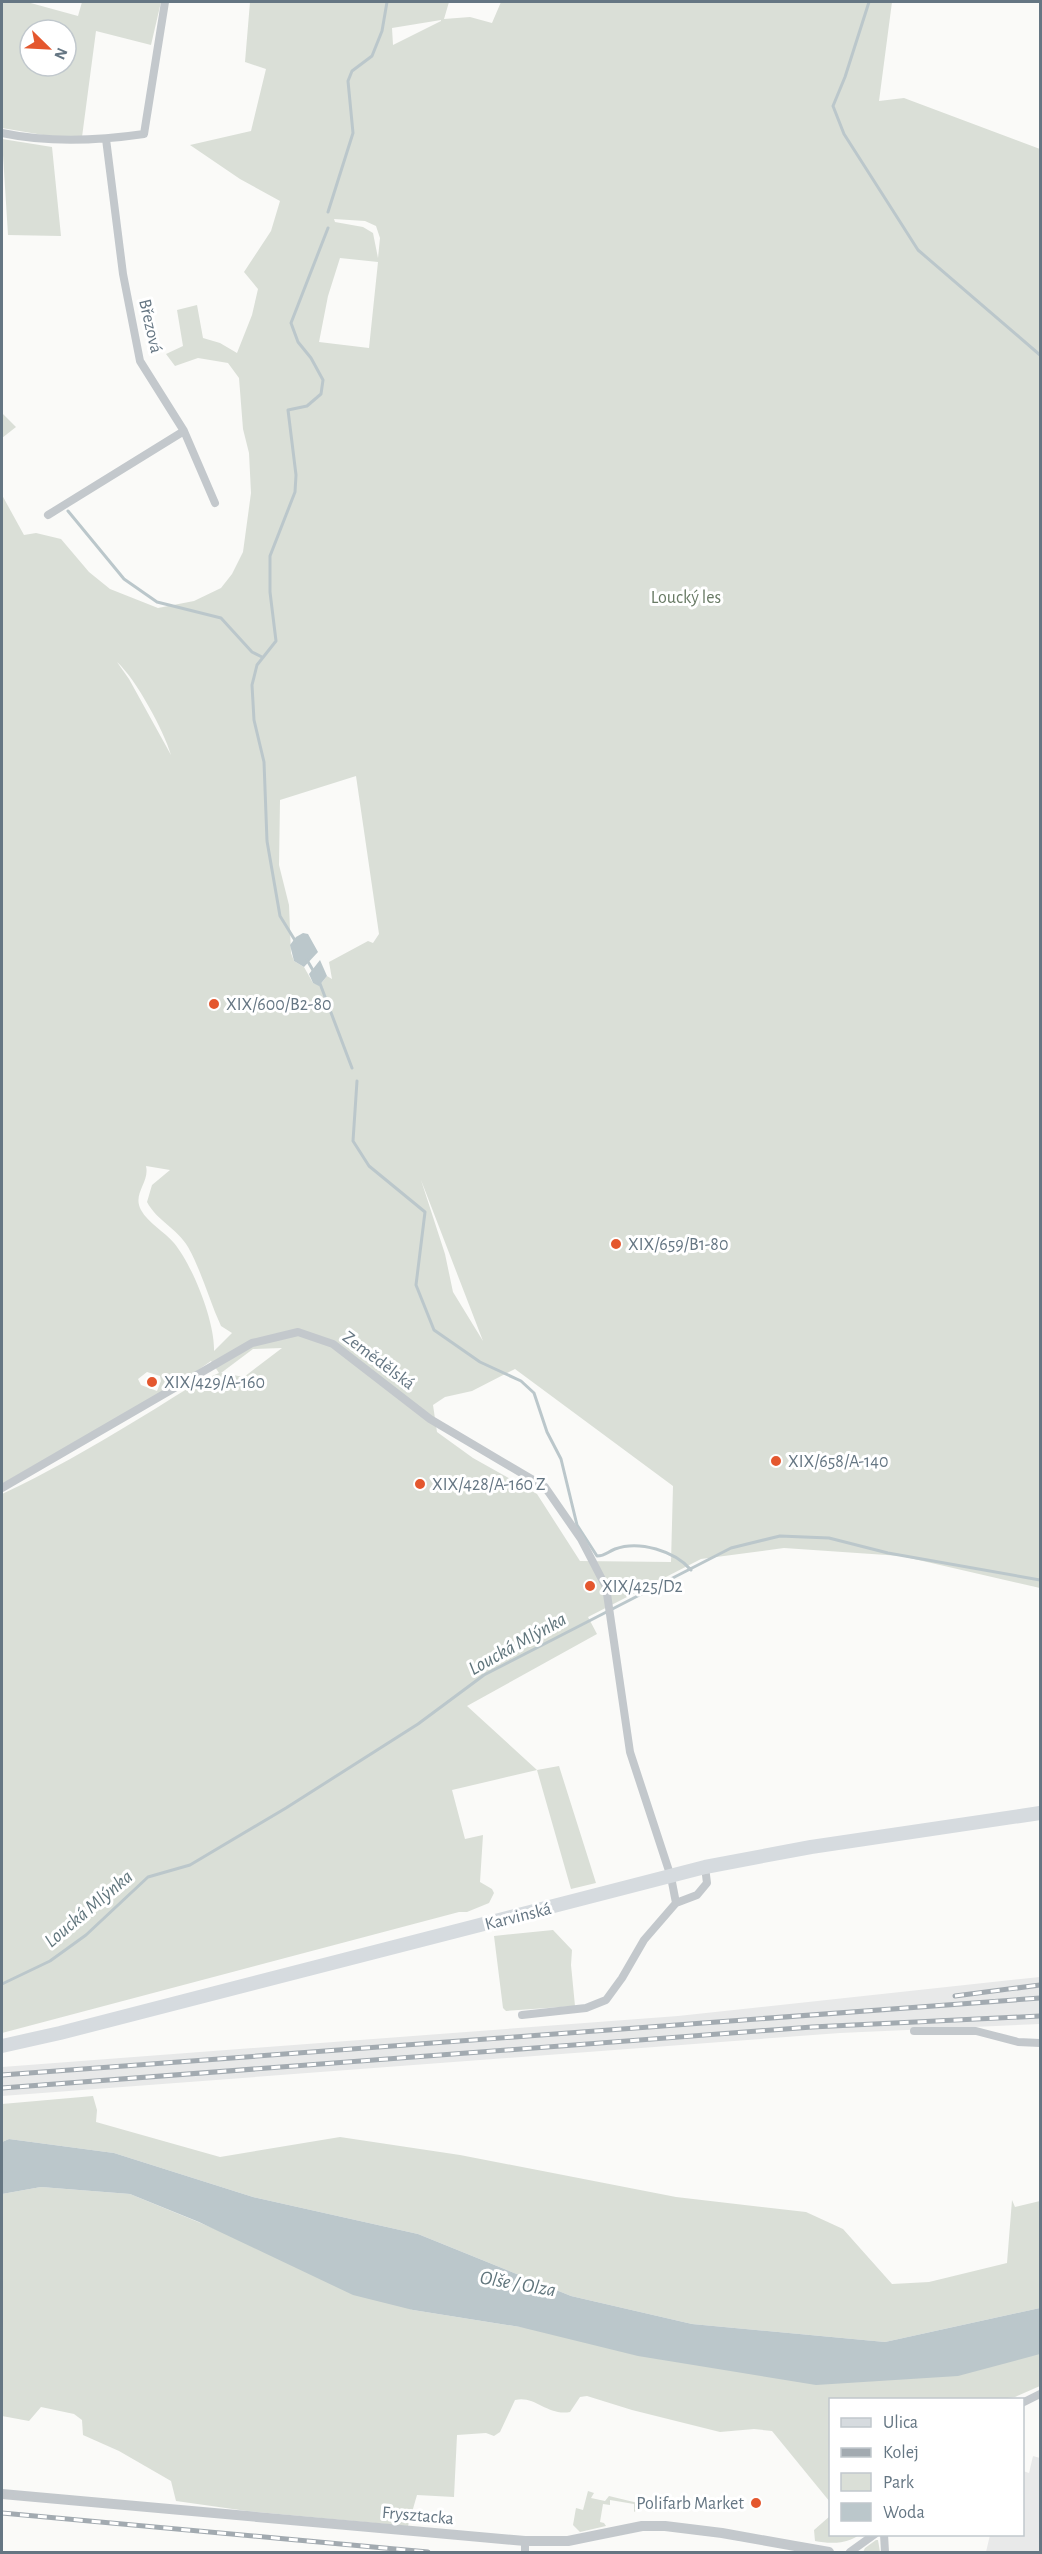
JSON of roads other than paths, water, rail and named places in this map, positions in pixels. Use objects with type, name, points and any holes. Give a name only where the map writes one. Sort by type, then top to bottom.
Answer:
[{"type":"main road","name":"Karvinská","points":[[2,2046],[705,1867],[841,1842],[1041,1813]]},
{"type":"street","points":[[2,133],[50,141],[106,139],[144,134],[165,2]]},
{"type":"street","name":"Březová","points":[[106,139],[123,274],[140,361],[184,431],[215,503]]},
{"type":"street","points":[[48,515],[184,431]]},
{"type":"street","name":"Zemědělská","points":[[2,1488],[252,1343],[298,1332],[333,1344],[429,1419],[545,1487],[586,1549],[606,1587],[630,1752],[671,1877],[676,1903]]},
{"type":"street","points":[[522,2015],[586,2008],[606,2000],[644,1940],[676,1903],[697,1895],[707,1883],[705,1867]]},
{"type":"street","points":[[914,2031],[976,2031],[1018,2042],[1041,2043]]},
{"type":"street","points":[[1024,2402],[1041,2394]]},
{"type":"street","name":"Frysztacka","points":[[2,2494],[525,2541],[568,2541],[642,2526],[665,2526],[722,2533],[830,2553]]},
{"type":"street","points":[[850,2553],[874,2536]]},
{"type":"street","points":[[884,2536],[885,2553]]},
{"type":"street","points":[[525,2541],[525,2553]]},
{"type":"water","points":[[303,933],[308,934],[318,952],[304,967],[294,961],[290,945],[296,937]]},
{"type":"water","points":[[320,960],[327,976],[319,986],[313,983],[309,974]]},
{"type":"water","name":"Olše / Olza","points":[[9,2139],[114,2153],[253,2197],[418,2234],[571,2296],[692,2324],[885,2342],[1040,2308],[1040,2354],[958,2376],[816,2385],[638,2356],[520,2327],[413,2310],[353,2295],[199,2222],[130,2194],[41,2187],[2,2194],[2,2142]]},
{"type":"waterway","points":[[328,212],[353,133],[348,81],[352,71],[372,56],[382,31],[387,2]]},
{"type":"waterway","points":[[869,2],[845,77],[833,106],[844,134],[918,250],[1040,355]]},
{"type":"waterway","points":[[296,942],[280,916],[267,841],[264,762],[254,720],[252,685],[257,665],[276,641],[270,592],[270,556],[295,492],[296,475],[288,410],[307,406],[321,394],[323,380],[311,358],[298,342],[291,323],[328,228]]},
{"type":"waterway","points":[[68,511],[124,579],[157,602],[221,618],[252,652],[262,657]]},
{"type":"waterway","points":[[307,960],[314,972]]},
{"type":"waterway","points":[[319,981],[352,1068]]},
{"type":"waterway","points":[[357,1081],[353,1141],[369,1166],[425,1212],[416,1285],[434,1330],[480,1362],[521,1381],[534,1393],[547,1432],[561,1459],[577,1525],[597,1556],[624,1547],[645,1547],[676,1557],[691,1570]]},
{"type":"waterway","name":"Loucká Mlýnka","points":[[2,1984],[50,1961],[86,1935],[148,1877],[190,1865],[286,1808],[418,1724],[484,1675],[731,1548],[780,1536],[829,1538],[888,1553],[1040,1580]]},
{"type":"railway","points":[[955,1996],[1040,1985]]},
{"type":"railway","points":[[2,2075],[1040,1998]]},
{"type":"railway","points":[[2,2088],[812,2027],[1040,2016]]},
{"type":"railway","points":[[2,2513],[428,2552]]},
{"type":"place","name":"XIX/600/B2-80","points":[[214,1004]]},
{"type":"place","name":"XIX/659/B1-80","points":[[616,1244]]},
{"type":"place","name":"XIX/429/A-160","points":[[152,1382]]},
{"type":"place","name":"XIX/658/A-140","points":[[776,1461]]},
{"type":"place","name":"XIX/428/A-160 Z","points":[[420,1484]]},
{"type":"place","name":"XIX/425/D2","points":[[590,1586]]},
{"type":"place","name":"Polifarb Market","points":[[756,2503]]},
{"type":"park label","name":"Loucký les","points":[[686,597]]}]
